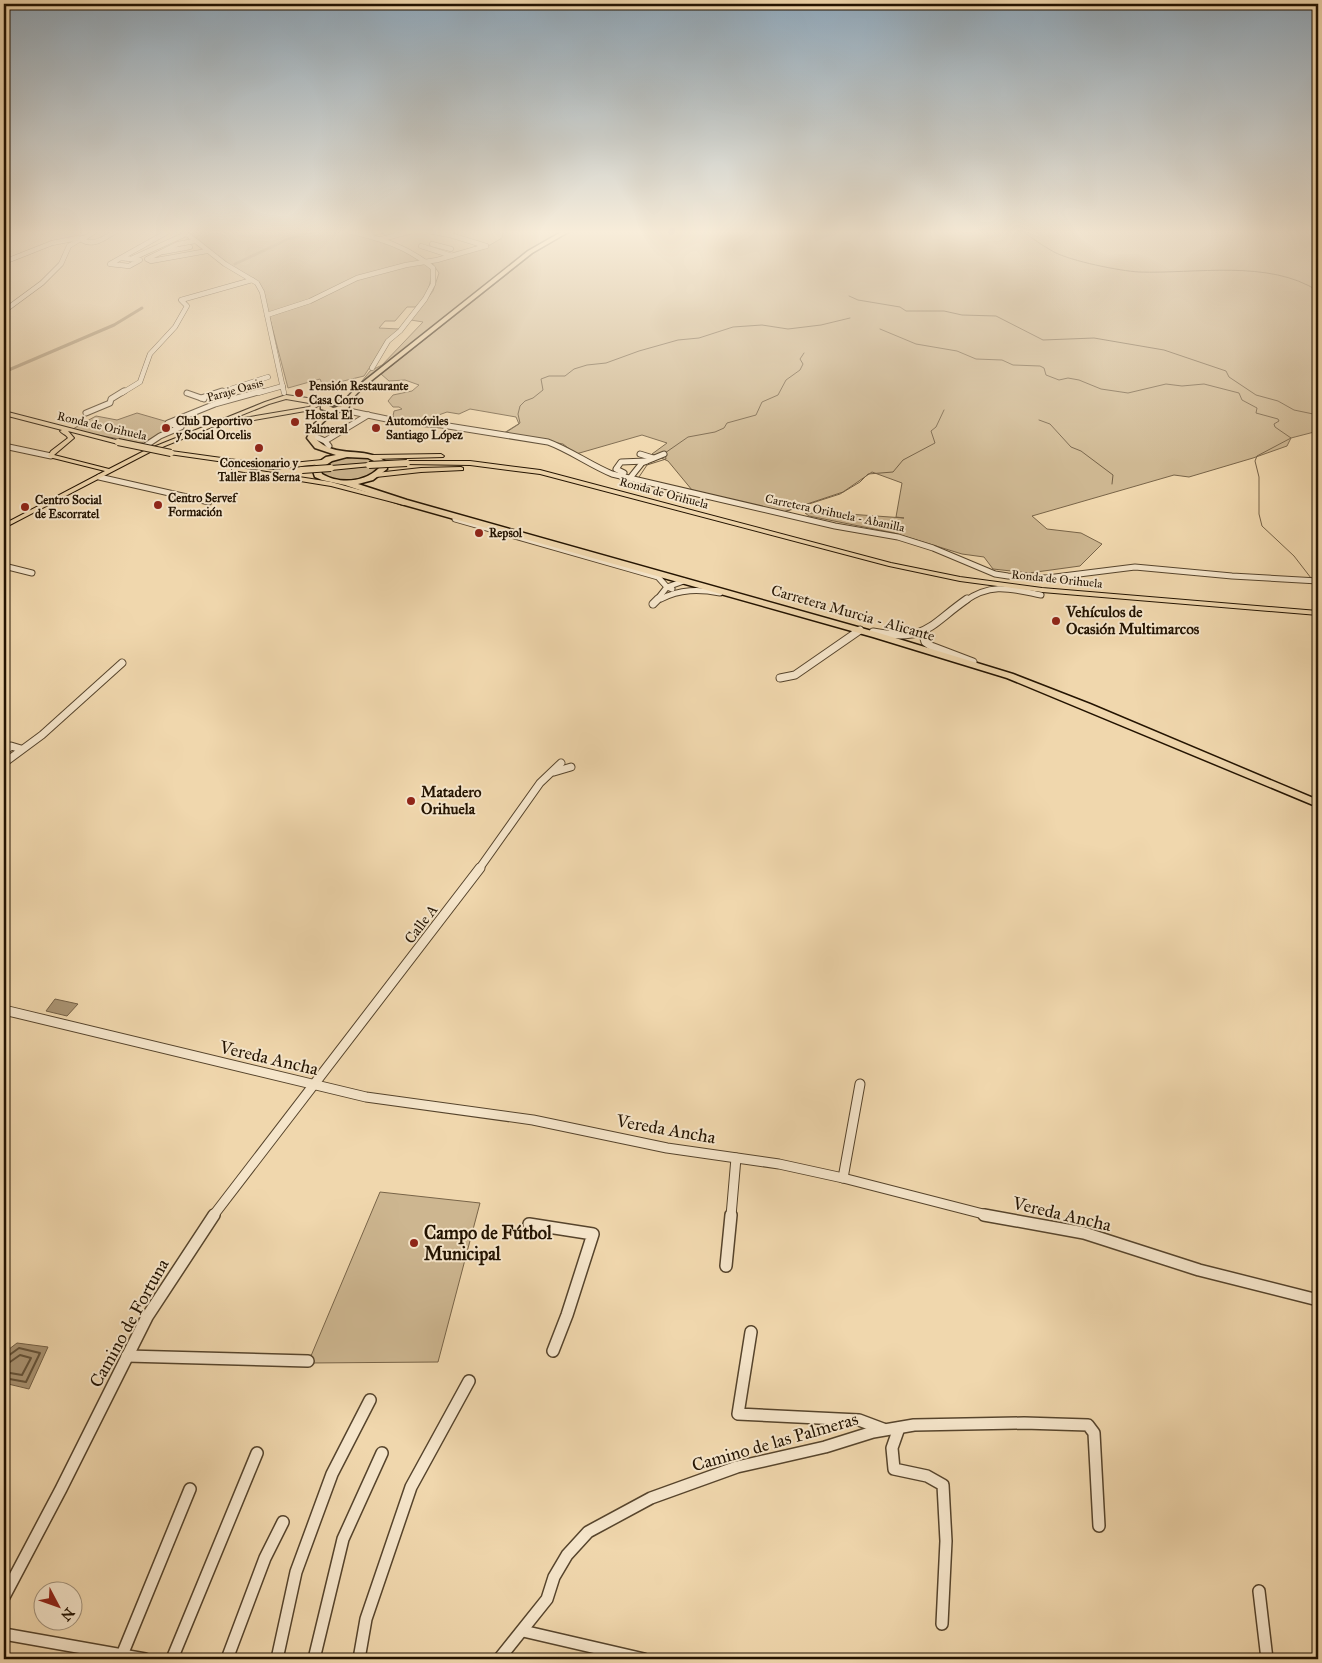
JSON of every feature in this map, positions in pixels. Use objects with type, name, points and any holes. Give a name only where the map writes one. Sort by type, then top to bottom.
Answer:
[{"type":"highway","points":[[326,461],[329,455],[312,447],[305,438],[308,431],[335,406],[459,309]]},
{"type":"highway","points":[[360,387],[348,399],[335,406],[311,434],[311,438],[313,443],[322,448],[347,455],[374,457],[382,462],[384,465],[381,472],[364,485],[367,490]]},
{"type":"highway","points":[[347,455],[326,461],[316,468],[316,472],[321,477],[344,482],[372,477]]},
{"type":"highway","name":"Carretera Murcia - Alicante","points":[[344,482],[402,503],[682,585],[744,598],[908,644],[994,671],[1086,706],[1318,804]]},
{"type":"main road","points":[[4,526],[154,448],[203,430],[285,395],[335,406]]},
{"type":"main road","points":[[311,408],[316,406],[316,402]]},
{"type":"main road","points":[[203,430],[248,419],[311,408],[335,406]]},
{"type":"main road","name":"Ronda de Orihuela","points":[[4,413],[107,440],[246,468],[302,470],[407,463],[470,463],[520,468],[560,476],[873,560],[960,579],[1042,590],[1318,613]]},
{"type":"main road","points":[[240,414],[240,418],[248,419]]},
{"type":"main road","points":[[49,426],[71,436],[69,442],[52,454]]},
{"type":"main road","points":[[63,446],[79,440],[107,440]]},
{"type":"main road","points":[[171,453],[273,467],[326,461]]},
{"type":"main road","points":[[52,454],[111,471]]},
{"type":"main road","points":[[374,457],[441,456],[502,462],[550,472],[624,494]]},
{"type":"main road","points":[[200,460],[265,474],[331,484],[402,503]]},
{"type":"main road","points":[[97,468],[112,468],[122,465]]},
{"type":"main road","points":[[97,468],[103,472],[101,476]]},
{"type":"main road","points":[[372,477],[444,468],[533,474],[675,508]]},
{"type":"main road","points":[[265,474],[321,477]]},
{"type":"main road","points":[[1198,603],[1318,613]]},
{"type":"street","points":[[86,413],[107,405],[110,403],[110,399],[132,389],[140,382],[150,354],[182,316],[186,309]]},
{"type":"street","points":[[266,309],[285,395]]},
{"type":"street","points":[[267,315],[287,309]]},
{"type":"street","points":[[372,368],[388,341],[408,321],[416,309]]},
{"type":"street","points":[[201,398],[268,377]]},
{"type":"street","name":"Paraje Oasis","points":[[154,448],[145,446],[181,427],[168,423],[215,404],[283,386]]},
{"type":"street","points":[[187,393],[215,404]]},
{"type":"street","name":"Carretera Orihuela - Abanilla","points":[[335,406],[401,422],[442,425],[548,442],[559,446],[592,466],[835,526],[898,537],[933,548],[995,574],[1021,578],[1047,578],[1135,567],[1232,576],[1318,581]]},
{"type":"street","points":[[325,440],[368,414]]},
{"type":"street","points":[[316,437],[325,440],[329,446]]},
{"type":"street","points":[[4,446],[52,454]]},
{"type":"street","points":[[640,454],[653,458]]},
{"type":"street","points":[[646,461],[619,463],[616,469],[631,477],[640,465],[664,454]]},
{"type":"street","points":[[101,476],[209,502]]},
{"type":"street","points":[[422,508],[658,577],[667,587]]},
{"type":"street","points":[[5,567],[32,573]]},
{"type":"street","points":[[667,587],[682,585]]},
{"type":"street","points":[[667,587],[653,604],[673,593],[682,585]]},
{"type":"street","points":[[841,625],[903,637],[917,636],[973,597],[988,589],[1008,589],[1041,595]]},
{"type":"street","points":[[673,593],[699,590],[744,598]]},
{"type":"street","points":[[908,644],[914,642],[929,629]]},
{"type":"street","points":[[780,678],[795,675],[860,630]]},
{"type":"street","points":[[923,635],[925,642],[940,651],[994,671]]},
{"type":"street","points":[[4,763],[21,749],[42,736],[122,663]]},
{"type":"street","points":[[4,752],[11,746],[21,749]]},
{"type":"street","name":"Calle A","points":[[315,1085],[468,885],[545,776],[561,763]]},
{"type":"street","points":[[545,776],[571,767]]},
{"type":"street","name":"Vereda Ancha","points":[[4,1010],[366,1097],[533,1120],[667,1148],[736,1158],[843,1178],[970,1212],[1084,1232],[1199,1270],[1318,1300]]},
{"type":"street","points":[[843,1178],[860,1084]]},
{"type":"street","name":"Camino de Fortuna","points":[[4,1597],[83,1447],[152,1309],[204,1228],[315,1085]]},
{"type":"street","points":[[726,1266],[736,1158]]},
{"type":"street","points":[[529,1224],[593,1234],[567,1316],[553,1351]]},
{"type":"street","points":[[751,1332],[738,1414],[858,1420],[885,1430]]},
{"type":"street","points":[[127,1356],[308,1361]]},
{"type":"street","points":[[359,1659],[366,1619],[411,1487],[469,1381]]},
{"type":"street","points":[[277,1659],[296,1572],[332,1474],[370,1400]]},
{"type":"street","name":"Camino de las Palmeras","points":[[499,1659],[547,1599],[554,1577],[568,1555],[588,1532],[651,1498],[738,1467],[825,1447],[885,1430],[930,1424],[1024,1423],[1088,1425],[1094,1433],[1100,1526]]},
{"type":"street","points":[[899,1428],[891,1444],[891,1461],[894,1469],[906,1473],[935,1477],[943,1485],[946,1541],[942,1624]]},
{"type":"street","points":[[172,1659],[257,1453]]},
{"type":"street","points":[[314,1659],[343,1539],[382,1453]]},
{"type":"street","points":[[122,1655],[190,1489]]},
{"type":"street","points":[[227,1659],[265,1558],[283,1522]]},
{"type":"street","points":[[1259,1590],[1267,1659]]},
{"type":"street","points":[[523,1631],[644,1659]]},
{"type":"street","points":[[4,1634],[145,1659]]},
{"type":"shaded area","points":[[267,309],[406,309],[395,321],[385,321],[379,328],[399,329],[387,341],[364,376],[323,386],[320,379],[288,388]]},
{"type":"shaded area","points":[[420,309],[458,309],[365,382],[362,381],[370,371],[382,365],[423,322],[411,320]]},
{"type":"shaded area","points":[[464,309],[1318,309],[1318,431],[1291,438],[1287,446],[1253,458],[1189,477],[1174,475],[1032,516],[1047,529],[1081,533],[1102,544],[1080,566],[1029,573],[993,569],[984,557],[962,554],[894,533],[809,516],[805,513],[904,518],[896,517],[902,483],[872,472],[843,492],[783,512],[692,490],[668,461],[652,454],[667,443],[642,435],[576,454],[563,444],[505,433],[519,424],[516,417],[470,409],[459,414],[447,412],[422,421],[395,419],[393,416],[394,411],[402,409],[393,407],[388,401],[393,395],[412,391],[419,385],[405,380],[389,381],[381,374]]},
{"type":"shaded area","points":[[137,413],[168,422],[165,423],[177,427],[141,443],[71,430],[96,416],[117,420]]},
{"type":"shaded area","points":[[348,457],[367,457],[379,463],[321,467],[331,460]]},
{"type":"shaded area","points":[[380,466],[369,475],[350,480],[331,479],[320,470]]},
{"type":"shaded area","name":"Campo de Fútbol Municipal","points":[[380,1192],[480,1203],[438,1362],[308,1363]]},
{"type":"water","points":[[55,999],[78,1004],[67,1016],[46,1011]]},
{"type":"water","points":[[17,1343],[48,1347],[29,1389],[4,1383],[4,1353]]},
{"type":"waterway","points":[[4,372],[114,325],[141,309]]},
{"type":"waterway","points":[[902,309],[906,311],[944,311],[962,315],[996,316],[1043,340],[1094,338],[1164,350],[1226,371],[1229,377],[1256,395],[1278,401],[1294,410],[1318,415]]},
{"type":"waterway","points":[[504,433],[520,423],[518,414],[520,406],[543,390],[541,379],[549,376],[565,376],[574,369],[587,365],[606,363],[639,351],[678,340],[699,338],[733,327],[762,325],[788,329],[821,325],[850,318]]},
{"type":"waterway","points":[[880,329],[916,344],[957,351],[976,359],[1002,360],[1013,365],[1040,366],[1044,368],[1046,375],[1059,380],[1068,378],[1079,380],[1101,389],[1128,393],[1166,384],[1182,386],[1204,384],[1239,393],[1242,400],[1257,408],[1256,413],[1278,419],[1279,421],[1274,424],[1275,427],[1291,438],[1257,456],[1255,461],[1259,477],[1259,514],[1262,526],[1294,556],[1311,578]]},
{"type":"waterway","points":[[639,477],[647,465],[666,459],[665,453],[688,437],[715,432],[724,428],[727,423],[756,415],[762,402],[778,395],[786,380],[800,370],[803,364],[800,359],[804,353]]},
{"type":"waterway","points":[[784,512],[840,494],[860,482],[868,474],[893,472],[903,460],[935,443],[931,431],[936,427],[944,410]]},
{"type":"waterway","points":[[1039,420],[1050,424],[1071,447],[1081,451],[1113,475],[1112,484]]},
{"type":"place","name":"Pensión Restaurante Casa Corro","points":[[299,393]]},
{"type":"place","name":"Hostal El Palmeral","points":[[295,422]]},
{"type":"place","name":"Club Deportivo y Social Orcelis","points":[[166,428]]},
{"type":"place","name":"Automóviles Santiago López","points":[[376,428]]},
{"type":"place","name":"Concesionario y Taller Blas Serna","points":[[259,448]]},
{"type":"place","name":"Centro Servef Formación","points":[[158,505]]},
{"type":"place","name":"Centro Social de Escorratel","points":[[25,507]]},
{"type":"place","name":"Repsol","points":[[479,533]]},
{"type":"place","name":"Vehículos de Ocasión Multimarcos","points":[[1056,621]]},
{"type":"place","name":"Matadero Orihuela","points":[[411,801]]},
{"type":"place","name":"Campo de Fútbol Municipal","points":[[414,1243]]}]
